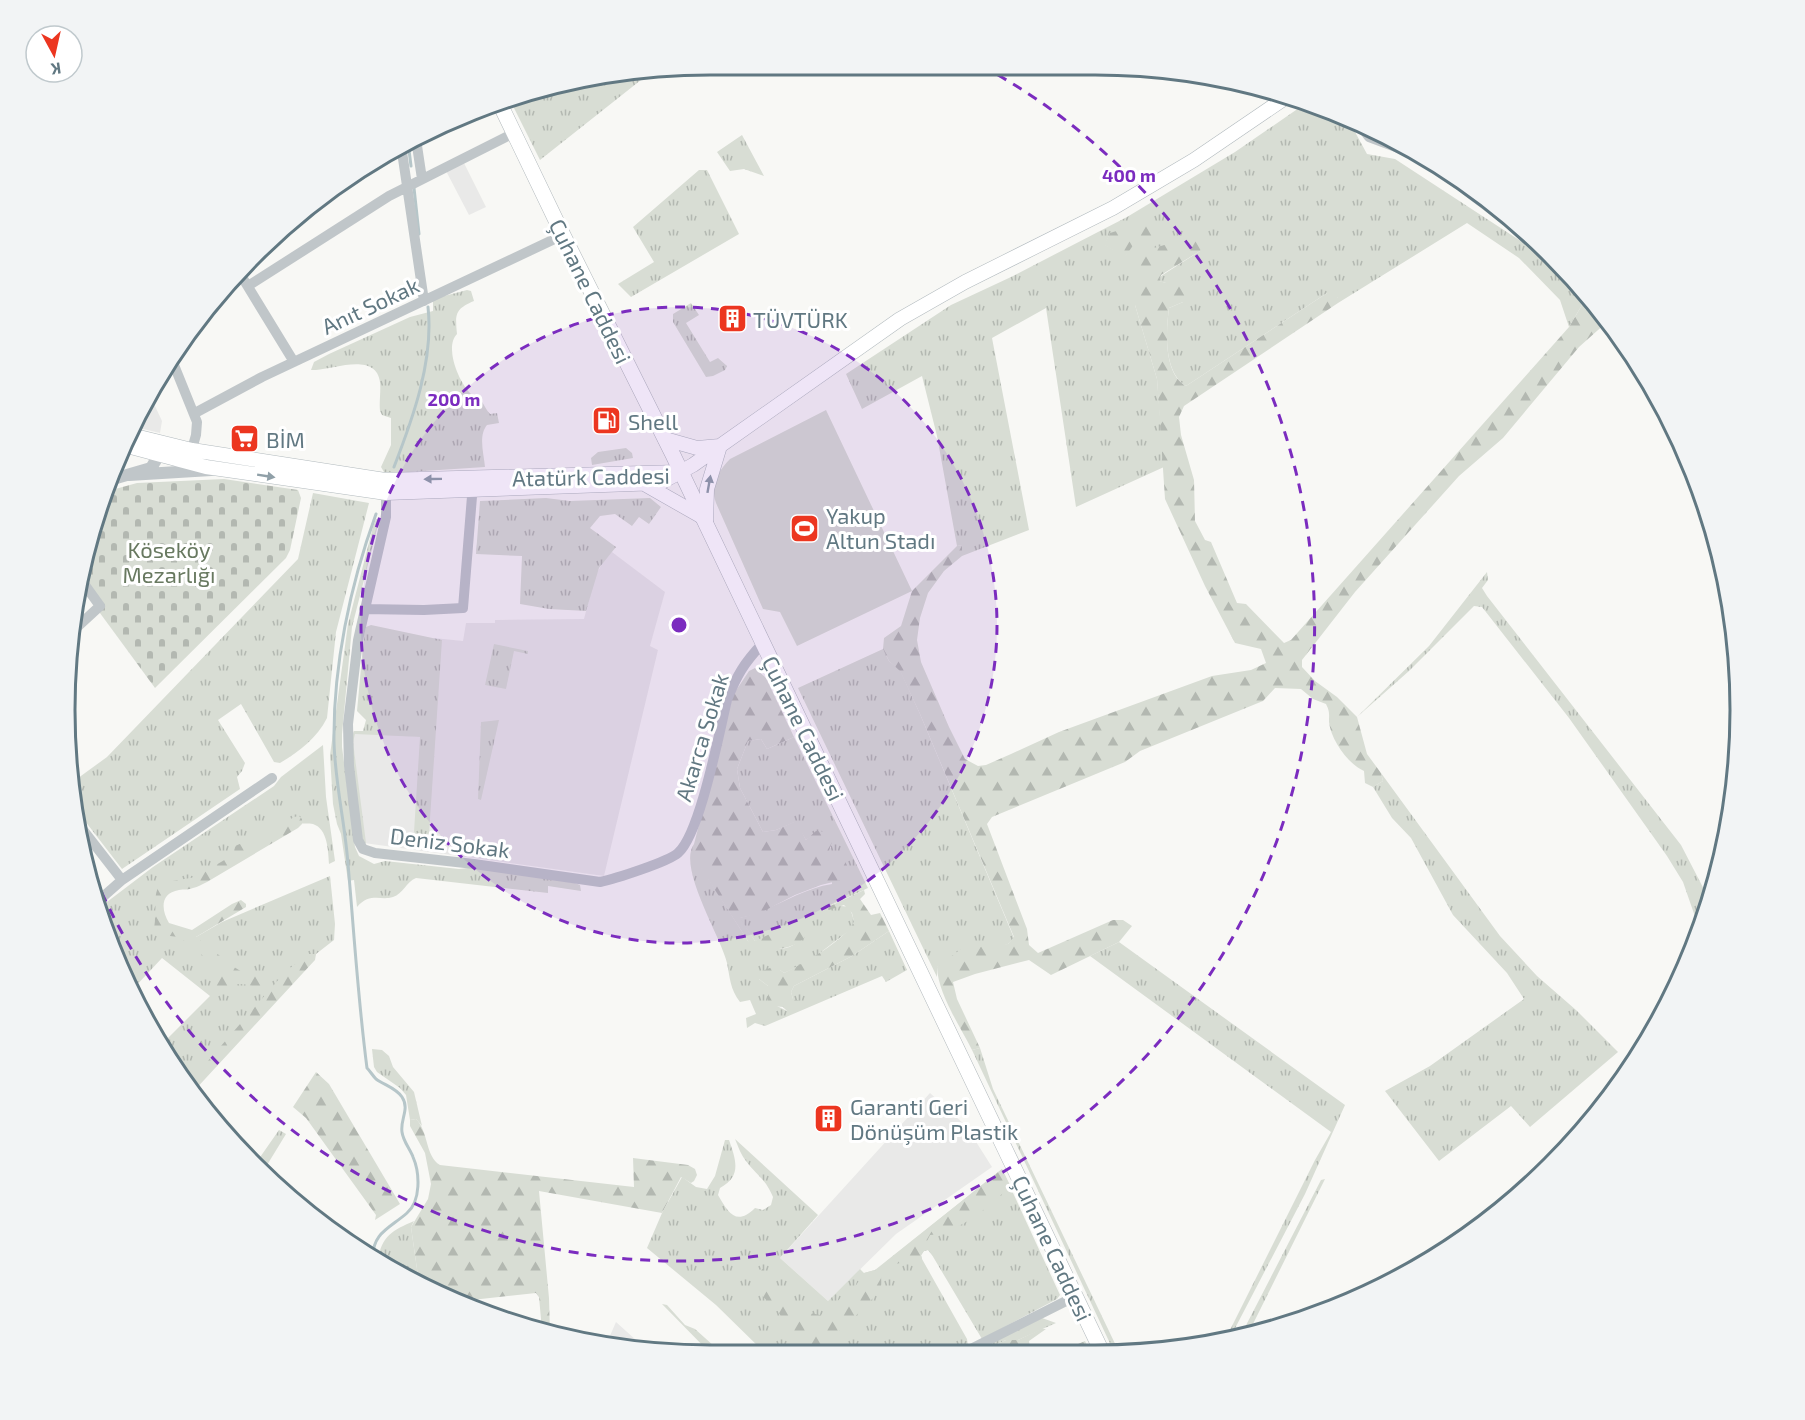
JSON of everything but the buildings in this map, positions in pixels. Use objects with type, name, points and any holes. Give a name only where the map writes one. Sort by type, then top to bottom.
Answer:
[{"type":"main road","points":[[681,472],[900,319],[965,282],[1122,203],[1220,144],[1278,103]]},
{"type":"main road","name":"Çuhane Caddesi","points":[[503,110],[764,643],[1099,1345]]},
{"type":"main road","name":"Atatürk Caddesi","points":[[136,437],[159,448],[190,456],[386,486]]},
{"type":"main road","points":[[665,439],[697,448],[720,446]]},
{"type":"main road","name":"Atatürk Caddesi","points":[[132,446],[159,448]]},
{"type":"main road","points":[[646,485],[705,521],[707,489],[720,446]]},
{"type":"main road","name":"Atatürk Caddesi","points":[[190,456],[224,469],[386,486],[646,485],[660,483],[681,472]]},
{"type":"main road","name":"Atatürk Caddesi","points":[[473,484],[681,472]]},
{"type":"street","points":[[248,286],[389,196],[514,134]]},
{"type":"street","points":[[417,146],[422,179]]},
{"type":"street","points":[[403,154],[424,301]]},
{"type":"street","name":"Anıt Sokak","points":[[195,413],[294,362],[563,235]]},
{"type":"street","points":[[244,279],[294,362]]},
{"type":"street","points":[[175,368],[195,413],[197,429],[190,456]]},
{"type":"street","points":[[119,477],[151,468],[159,448]]},
{"type":"street","points":[[129,475],[224,469]]},
{"type":"street","points":[[364,609],[463,608],[473,484]]},
{"type":"street","name":"Deniz Sokak","points":[[386,486],[386,518],[352,670],[347,745],[358,840],[363,849],[375,853],[600,882],[676,856],[684,848]]},
{"type":"street","points":[[81,624],[100,606],[87,588]]},
{"type":"street","name":"Akarca Sokak","points":[[684,848],[696,821],[735,681],[746,661],[764,643]]},
{"type":"street","points":[[104,896],[122,880],[272,778]]},
{"type":"street","points":[[87,835],[122,880]]},
{"type":"street","points":[[979,1345],[1076,1296]]},
{"type":"shaded area","points":[[464,163],[486,207],[469,215],[446,171]]},
{"type":"shaded area","points":[[154,403],[162,421],[160,433],[140,428]]},
{"type":"shaded area","points":[[612,552],[665,592],[650,646],[658,650],[604,876],[364,843],[352,733],[354,731],[420,737],[434,638],[463,641],[466,623],[495,623],[495,620],[584,619],[595,576],[606,557]]},
{"type":"shaded area","points":[[930,1093],[966,1126],[992,1167],[896,1234],[828,1301],[780,1258]]},
{"type":"shaded area","points":[[616,1322],[637,1341],[627,1340],[609,1337]]},
{"type":"green space","points":[[643,78],[540,160],[513,107],[586,87]]},
{"type":"green space","points":[[1298,109],[1338,123],[1354,130],[1367,154],[1395,159],[1527,245],[1563,281],[1582,305],[1569,327],[1560,300],[1519,258],[1467,223],[1338,303],[1338,298],[1327,293],[1186,386],[1173,371],[1167,339],[1169,308],[1183,302],[1166,283],[1158,281],[1161,276],[1200,251],[1153,249],[1110,233],[1105,245],[1125,256],[1134,243],[1141,252],[1135,305],[1157,379],[1164,467],[1076,507],[1046,308],[992,338],[1029,530],[962,556],[962,545],[957,546],[937,436],[922,376],[862,409],[846,374],[951,305],[1127,217],[1235,152]]},
{"type":"green space","points":[[742,135],[764,176],[744,169],[730,171],[717,152]]},
{"type":"green space","points":[[699,170],[707,170],[739,234],[631,297],[618,284],[654,262],[633,227]]},
{"type":"green space","points":[[1145,222],[1157,228],[1154,248],[1199,235],[1207,240],[1200,251],[1161,275],[1159,281],[1166,283],[1177,281],[1186,293],[1183,302],[1169,308],[1167,339],[1173,371],[1186,386],[1327,293],[1333,293],[1338,298],[1338,303],[1184,406],[1179,417],[1181,435],[1194,480],[1195,521],[1205,540],[1211,542],[1237,603],[1246,604],[1284,643],[1291,640],[1569,327],[1582,305],[1563,281],[1572,291],[1599,323],[1602,327],[1579,347],[1503,438],[1459,476],[1355,592],[1302,660],[1302,667],[1315,681],[1337,697],[1357,717],[1367,754],[1381,773],[1383,781],[1373,787],[1365,783],[1364,771],[1346,757],[1333,736],[1326,704],[1313,699],[1301,689],[1275,688],[1263,701],[1140,751],[1125,762],[992,817],[987,824],[1027,929],[1029,945],[1038,953],[1113,920],[1123,920],[1132,926],[1119,942],[1051,975],[1029,960],[953,982],[957,999],[980,1048],[972,1050],[945,999],[937,967],[961,949],[1008,944],[1014,937],[920,714],[900,671],[889,661],[883,649],[884,638],[901,626],[912,591],[957,546],[962,545],[962,556],[944,571],[928,593],[920,618],[917,640],[921,662],[949,727],[965,759],[978,766],[986,765],[1059,732],[1212,676],[1251,670],[1266,663],[1261,649],[1235,643],[1205,586],[1165,499],[1157,379],[1135,305],[1135,261],[1140,252],[1134,244],[1125,257],[1104,245],[1110,233]]},
{"type":"green space","points":[[467,290],[471,291],[474,301],[463,307],[456,317],[457,334],[452,347],[458,374],[466,389],[479,398],[490,414],[497,413],[499,423],[487,425],[484,429],[482,445],[485,467],[384,472],[381,467],[391,445],[391,418],[382,415],[380,411],[380,382],[377,373],[371,367],[353,364],[311,370],[314,362],[410,317],[433,311],[433,299]]},
{"type":"green space","points":[[691,303],[699,315],[686,323],[710,362],[718,358],[727,366],[725,370],[713,376],[706,377],[673,322],[673,314]]},
{"type":"green space","name":"Yakup Altun Stadı","points":[[826,410],[912,591],[797,646],[780,612],[763,609],[716,503],[714,491],[719,474],[730,459]]},
{"type":"green space","points":[[626,448],[632,453],[633,458],[592,465],[591,458],[598,452]]},
{"type":"green space","name":"Köseköy Mezarlığı","points":[[224,479],[298,490],[301,498],[290,550],[286,558],[155,688],[97,609],[86,589],[115,489],[137,483]]},
{"type":"green space","points":[[313,493],[369,503],[336,632],[327,718],[307,744],[280,763],[274,762],[241,704],[218,720],[245,763],[237,777],[240,789],[122,869],[85,821],[79,778],[107,757],[298,559]]},
{"type":"green space","points":[[546,498],[570,501],[650,498],[661,507],[649,524],[639,517],[632,526],[615,514],[600,516],[590,528],[616,547],[599,568],[586,611],[549,609],[520,604],[522,556],[476,554],[480,501]]},
{"type":"green space","points":[[376,519],[379,519],[378,525],[352,627],[342,734],[355,847],[359,856],[374,864],[385,861],[459,869],[476,867],[575,883],[580,885],[581,891],[548,886],[548,893],[416,878],[396,895],[389,898],[371,898],[357,907],[354,880],[348,881],[341,834],[333,804],[330,755],[348,624]]},
{"type":"green space","points":[[1487,572],[1488,580],[1482,588],[1487,596],[1681,845],[1704,889],[1695,917],[1683,882],[1667,856],[1569,718],[1482,607],[1474,606],[1409,671],[1357,717],[1429,646]]},
{"type":"green space","points":[[371,625],[442,640],[429,834],[417,835],[414,832],[420,737],[355,734],[353,742],[366,843],[364,843],[350,742],[354,731],[363,731],[366,720],[357,711],[364,635],[366,627]]},
{"type":"green space","points":[[494,644],[528,651],[528,654],[514,651],[506,689],[485,685]]},
{"type":"green space","points":[[883,649],[889,661],[900,670],[920,714],[1014,938],[1008,944],[937,967],[937,977],[798,688]]},
{"type":"green space","points":[[755,668],[766,678],[794,737],[767,749],[761,739],[748,741],[737,769],[740,788],[763,832],[776,830],[796,821],[806,840],[816,831],[831,832],[833,838],[827,858],[836,854],[842,858],[847,865],[849,875],[845,879],[795,895],[758,914],[740,918],[755,941],[802,919],[806,928],[806,936],[793,945],[773,950],[756,950],[748,941],[693,856],[694,844],[733,695],[749,671]]},
{"type":"green space","points":[[499,720],[481,800],[478,799],[481,722]]},
{"type":"green space","points":[[794,737],[868,888],[827,907],[842,906],[851,911],[854,922],[850,930],[808,962],[784,973],[780,970],[759,979],[768,986],[777,1006],[787,1011],[793,999],[791,992],[794,986],[852,956],[889,931],[907,970],[886,982],[882,976],[765,1026],[755,1023],[747,1028],[746,1018],[756,1014],[750,1000],[740,1002],[734,993],[723,951],[695,885],[690,855],[694,844],[694,856],[748,941],[779,949],[792,946],[806,934],[755,941],[739,918],[808,890],[832,884],[831,858],[827,859],[831,847],[813,835],[806,840],[795,822],[776,830],[763,832],[740,788],[737,769],[748,741],[761,739],[767,749]]},
{"type":"green space","points":[[323,745],[326,797],[335,861],[329,864],[326,841],[322,831],[311,824],[298,823],[201,880],[162,892],[161,912],[166,923],[171,927],[196,937],[222,922],[330,876],[335,924],[334,940],[316,954],[196,1083],[167,1039],[210,996],[162,958],[137,985],[123,953],[106,903],[153,867],[274,786],[281,777]]},
{"type":"green space","points":[[1381,773],[1500,936],[1537,976],[1576,1010],[1618,1052],[1530,1127],[1511,1106],[1439,1161],[1385,1091],[1430,1066],[1524,999],[1507,973],[1453,915],[1411,838],[1392,818],[1373,787],[1383,781]]},
{"type":"green space","points":[[299,816],[302,824],[298,828],[207,882],[191,889],[173,892],[165,898],[164,908],[169,923],[192,930],[232,904],[241,900],[246,904],[246,907],[196,937],[247,975],[268,976],[270,979],[261,987],[237,984],[216,990],[211,981],[217,962],[204,957],[194,947],[178,937],[155,934],[158,887],[161,883],[196,877],[231,856],[235,846],[249,840],[259,839]]},
{"type":"green space","points":[[864,890],[865,894],[860,899],[871,915],[880,913],[889,931],[852,956],[794,986],[791,992],[793,999],[800,1001],[797,1010],[787,1011],[783,1007],[773,1006],[768,1001],[768,986],[759,979],[759,972],[775,966],[784,973],[842,937],[854,922],[852,913],[844,905],[829,910],[826,908]]},
{"type":"green space","points":[[1119,942],[1345,1105],[1305,1194],[1235,1329],[1230,1330],[1331,1132],[1090,956]]},
{"type":"green space","points":[[309,954],[316,954],[315,960],[198,1086],[193,1078],[286,971]]},
{"type":"green space","points":[[980,1048],[993,1089],[1115,1345],[1111,1345],[972,1050]]},
{"type":"green space","points":[[372,1049],[382,1050],[389,1056],[393,1067],[414,1092],[422,1126],[416,1119],[410,1120],[406,1095],[377,1072],[374,1067]]},
{"type":"green space","points":[[316,1072],[329,1084],[400,1204],[375,1220],[376,1215],[306,1118],[293,1107]]},
{"type":"green space","points":[[416,1119],[420,1124],[429,1150],[440,1165],[634,1187],[633,1158],[688,1165],[695,1169],[697,1175],[691,1183],[681,1177],[662,1213],[539,1191],[550,1324],[541,1322],[539,1297],[536,1293],[475,1300],[418,1274],[411,1227],[428,1199],[431,1184],[425,1153],[410,1126],[410,1120]]},
{"type":"green space","points":[[279,1130],[286,1134],[267,1165],[260,1158]]},
{"type":"green space","points":[[735,1139],[818,1215],[780,1258],[828,1301],[860,1269],[864,1273],[875,1270],[1002,1169],[1060,1295],[1057,1299],[982,1339],[928,1250],[921,1255],[922,1259],[967,1339],[968,1345],[757,1345],[716,1305],[647,1248],[662,1213],[682,1177],[696,1187],[707,1189],[715,1176],[725,1140],[729,1140],[734,1154],[735,1167],[732,1178],[720,1188],[718,1195],[725,1207],[738,1217],[748,1214],[755,1208],[763,1210],[771,1205],[773,1197],[770,1191],[744,1159]]},
{"type":"green space","points":[[1002,1169],[1010,1185],[994,1201],[963,1224],[951,1230],[930,1235],[927,1241],[934,1252],[933,1256],[928,1250],[921,1255],[922,1259],[889,1264],[887,1261]]},
{"type":"green space","points":[[1325,1179],[1253,1325],[1245,1326],[1321,1180]]},
{"type":"green space","points":[[414,1221],[411,1227],[418,1274],[380,1252],[389,1235]]},
{"type":"green space","points":[[763,1269],[763,1275],[771,1279],[790,1299],[810,1313],[820,1315],[828,1313],[842,1296],[851,1293],[864,1273],[875,1270],[881,1275],[881,1286],[870,1302],[841,1330],[820,1345],[811,1345],[801,1339],[792,1340],[785,1335],[780,1314],[763,1297],[757,1287],[758,1270]]},
{"type":"green space","points":[[662,1304],[667,1305],[685,1325],[695,1329],[713,1345],[702,1345]]},
{"type":"green space","points":[[1042,1318],[1056,1323],[1018,1340],[1006,1340],[995,1345],[987,1345]]},
{"type":"green space","points":[[1041,1329],[1046,1329],[1029,1341],[1030,1345],[995,1345],[1006,1340],[1018,1340]]},
{"type":"waterway","points":[[409,151],[411,166]]},
{"type":"waterway","points":[[414,188],[419,234]]},
{"type":"waterway","points":[[394,467],[415,409],[425,368],[429,327],[428,307]]},
{"type":"waterway","points":[[374,1248],[383,1232],[412,1208],[418,1186],[415,1164],[402,1132],[404,1101],[393,1089],[376,1079],[367,1068],[347,849],[334,742],[336,685],[345,626],[358,569],[376,514]]},
{"type":"place","name":"TÜVTÜRK","points":[[732,319]]},
{"type":"place","name":"Shell","points":[[607,421]]},
{"type":"place","name":"BİM","points":[[245,439]]},
{"type":"place","name":"Yakup Altun Stadı","points":[[805,528]]},
{"type":"place","name":"Garanti Geri Dönüşüm Plastik","points":[[829,1119]]}]
